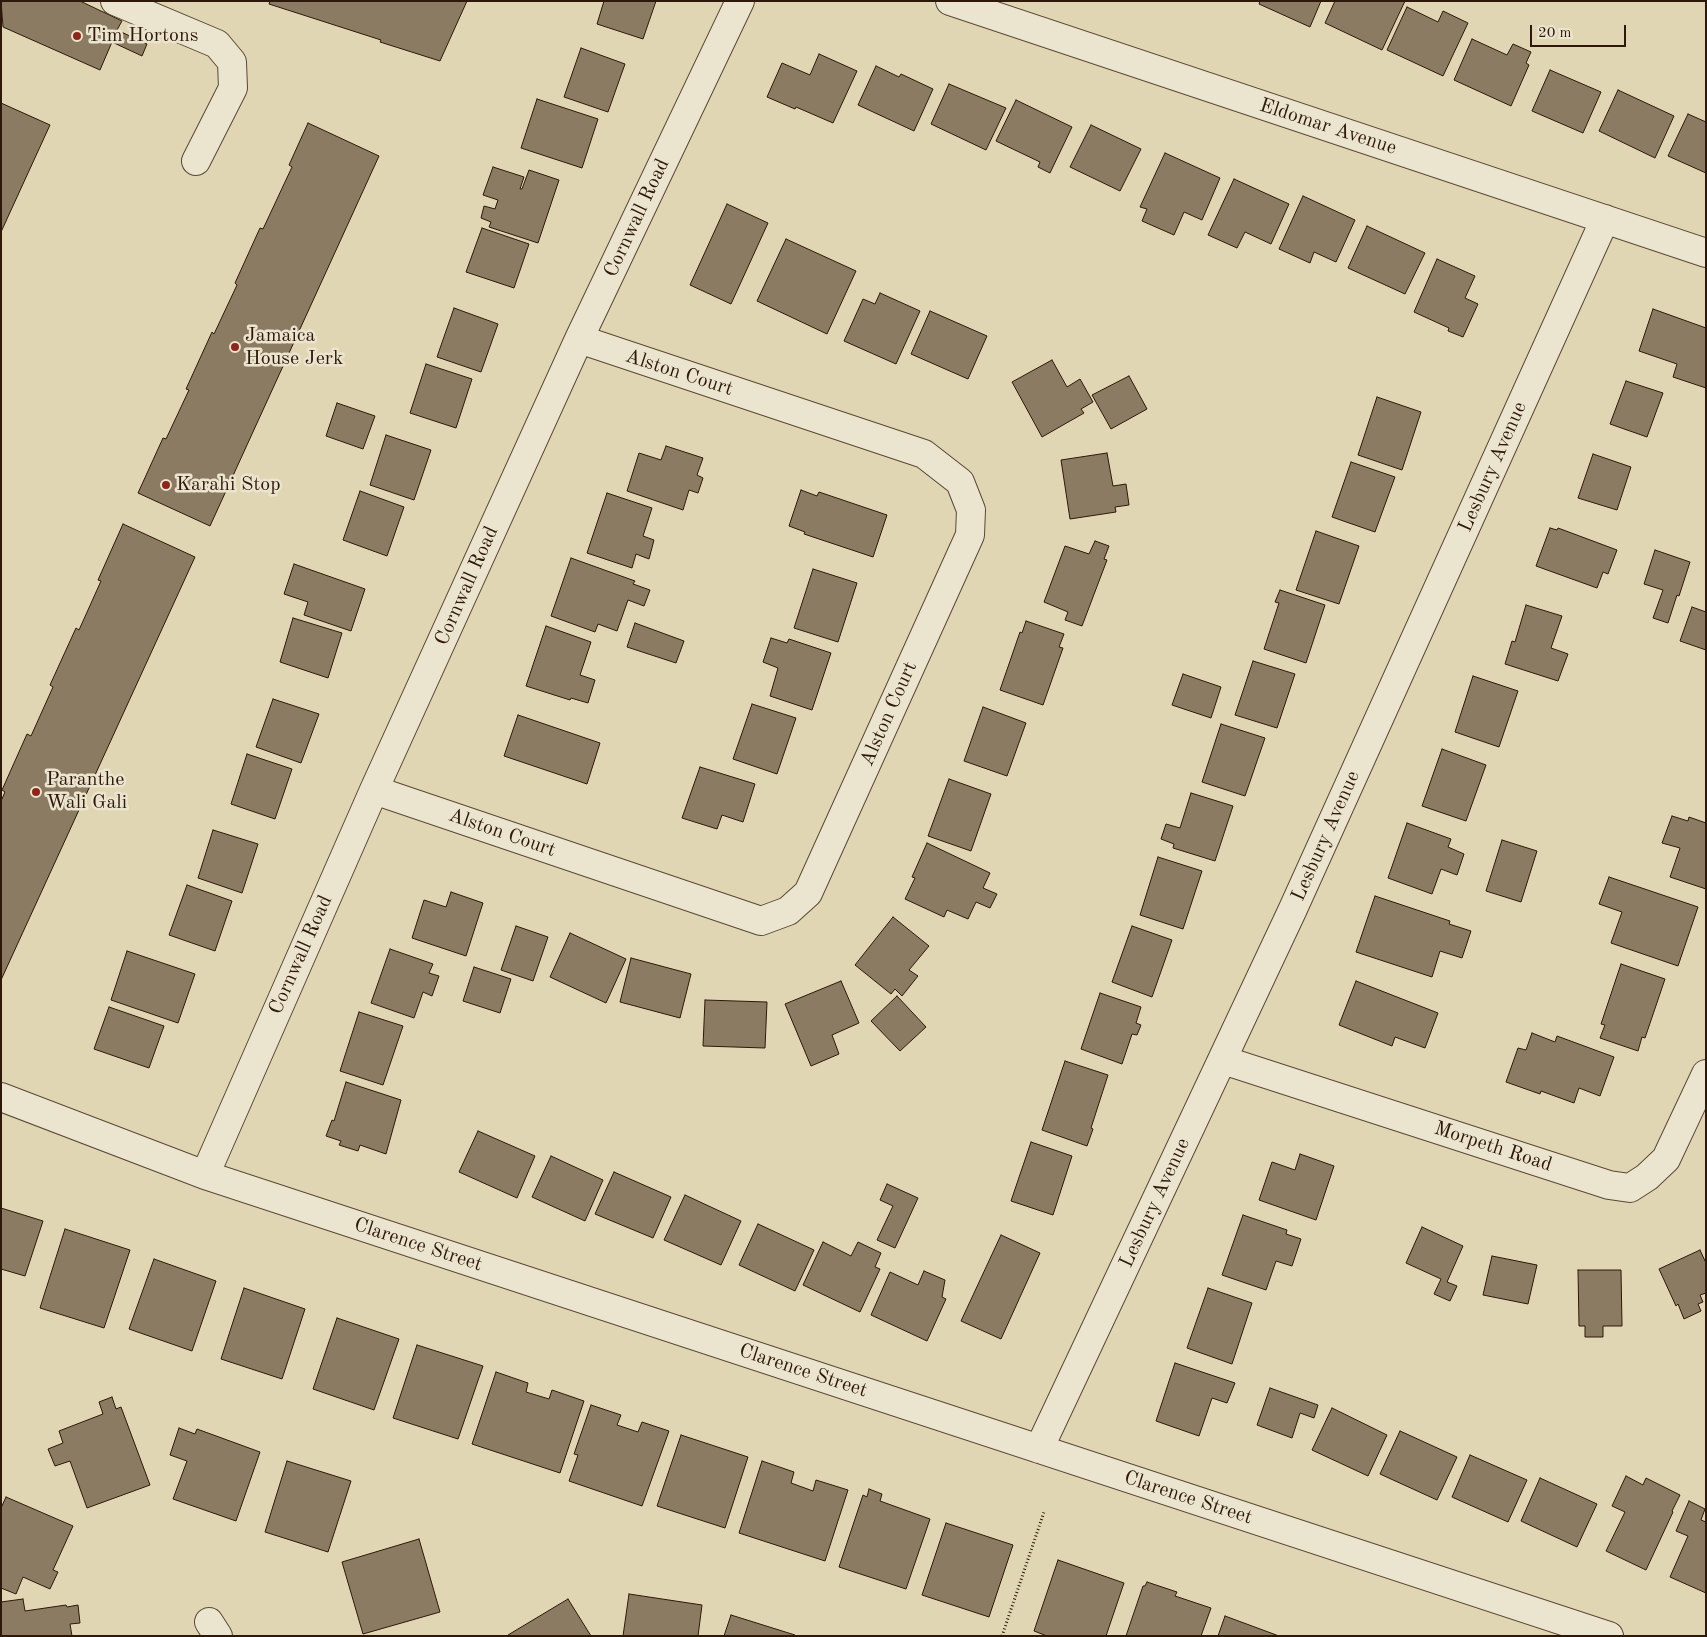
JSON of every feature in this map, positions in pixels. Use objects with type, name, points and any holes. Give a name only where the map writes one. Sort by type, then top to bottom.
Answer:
[{"type":"street","points":[[114,1],[217,44],[232,62],[233,88],[196,162]]},
{"type":"street","name":"Cornwall Road","points":[[205,1175],[374,790],[579,339],[740,1]]},
{"type":"street","name":"Eldomar Avenue","points":[[950,1],[1706,253]]},
{"type":"street","name":"Lesbury Avenue","points":[[1039,1449],[1292,911],[1605,219]]},
{"type":"street","name":"Alston Court","points":[[374,790],[761,921],[788,911],[808,893],[970,535],[971,510],[960,482],[924,454],[579,339]]},
{"type":"street","name":"Morpeth Road","points":[[1223,1060],[1609,1185],[1630,1188],[1647,1177],[1666,1159],[1706,1074]]},
{"type":"street","name":"Clarence Street","points":[[1,1097],[205,1175],[1608,1636]]},
{"type":"path","points":[[1002,1636],[1044,1512]]},
{"type":"building","name":"Tim Hortons","points":[[1,1],[80,1],[122,21],[117,30],[147,44],[142,56],[112,42],[100,70],[3,27]]},
{"type":"building","points":[[270,1],[467,1],[440,61],[269,4]]},
{"type":"building","points":[[604,1],[656,1],[643,39],[597,24]]},
{"type":"building","points":[[1260,1],[1321,1],[1310,27],[1259,4]]},
{"type":"building","points":[[1335,1],[1405,1],[1382,50],[1325,23]]},
{"type":"building","points":[[1407,7],[1438,22],[1443,11],[1468,23],[1443,76],[1387,50]]},
{"type":"building","points":[[1472,39],[1507,55],[1513,44],[1531,52],[1526,63],[1529,65],[1511,106],[1454,80]]},
{"type":"building","points":[[581,48],[625,64],[608,112],[564,97]]},
{"type":"building","points":[[819,54],[857,71],[833,123],[767,97],[782,63],[810,75]]},
{"type":"building","points":[[876,66],[899,77],[901,74],[933,89],[914,131],[858,105]]},
{"type":"building","points":[[1550,70],[1601,92],[1583,133],[1532,111]]},
{"type":"building","points":[[949,84],[1006,108],[986,150],[931,124]]},
{"type":"building","points":[[1618,90],[1674,116],[1655,158],[1599,131]]},
{"type":"building","points":[[537,99],[598,119],[582,168],[521,148]]},
{"type":"building","points":[[1016,100],[1072,127],[1050,173],[1038,167],[1040,162],[996,141]]},
{"type":"building","points":[[1,103],[50,125],[1,232]]},
{"type":"building","points":[[1688,114],[1706,122],[1706,173],[1668,156]]},
{"type":"building","points":[[308,123],[379,156],[210,526],[138,493],[163,438],[166,439],[189,390],[186,389],[212,332],[214,334],[237,285],[235,283],[260,228],[263,229],[292,167],[289,165]]},
{"type":"building","points":[[1091,125],[1141,149],[1120,191],[1070,167]]},
{"type":"building","points":[[1165,153],[1220,178],[1202,220],[1184,212],[1174,235],[1142,221],[1147,209],[1140,207]]},
{"type":"building","points":[[493,167],[524,177],[520,189],[522,189],[529,170],[559,180],[538,243],[489,227],[491,222],[481,218],[484,206],[495,209],[498,200],[483,195]]},
{"type":"building","points":[[1234,179],[1289,204],[1271,244],[1245,232],[1237,248],[1208,235]]},
{"type":"building","points":[[1303,196],[1355,220],[1336,262],[1314,252],[1310,263],[1279,249]]},
{"type":"building","points":[[727,204],[768,223],[731,304],[690,285]]},
{"type":"building","points":[[1367,226],[1425,253],[1405,294],[1348,268]]},
{"type":"building","points":[[482,228],[529,244],[514,288],[466,272]]},
{"type":"building","points":[[786,239],[856,271],[827,334],[757,301]]},
{"type":"building","points":[[1437,259],[1475,276],[1465,298],[1478,304],[1463,337],[1448,331],[1449,328],[1414,312]]},
{"type":"building","points":[[880,293],[920,311],[896,364],[844,341],[863,299],[875,304]]},
{"type":"building","points":[[454,308],[498,324],[481,372],[437,357]]},
{"type":"building","points":[[1653,309],[1706,328],[1706,388],[1673,377],[1677,364],[1639,351]]},
{"type":"building","points":[[930,311],[987,336],[968,379],[911,354]]},
{"type":"building","points":[[1052,360],[1067,387],[1080,379],[1093,402],[1081,409],[1084,413],[1042,437],[1012,382]]},
{"type":"building","points":[[426,364],[472,379],[456,428],[410,413]]},
{"type":"building","points":[[1129,376],[1147,409],[1111,429],[1092,395]]},
{"type":"building","points":[[1626,381],[1663,393],[1647,437],[1610,424]]},
{"type":"building","points":[[1377,397],[1421,412],[1402,470],[1358,455]]},
{"type":"building","points":[[337,403],[375,416],[363,449],[326,436]]},
{"type":"building","points":[[386,435],[431,450],[414,500],[370,485]]},
{"type":"building","points":[[666,446],[703,458],[697,475],[703,478],[698,493],[689,490],[683,510],[627,491],[639,453],[661,460]]},
{"type":"building","points":[[1107,453],[1113,486],[1126,484],[1129,505],[1115,507],[1116,512],[1070,519],[1061,460]]},
{"type":"building","points":[[1593,454],[1631,467],[1617,510],[1578,498]]},
{"type":"building","points":[[1351,462],[1395,477],[1375,532],[1332,517]]},
{"type":"building","points":[[801,490],[817,496],[819,492],[887,515],[873,557],[804,534],[805,532],[789,526]]},
{"type":"building","points":[[360,491],[404,507],[387,556],[343,540]]},
{"type":"building","points":[[607,493],[652,508],[643,536],[654,540],[649,559],[636,554],[632,568],[587,553]]},
{"type":"building","points":[[123,524],[195,557],[1,980],[1,801],[5,792],[2,790],[27,734],[31,736],[53,687],[50,685],[76,628],[79,630],[101,581],[98,580]]},
{"type":"building","points":[[1550,528],[1557,530],[1558,528],[1617,550],[1608,574],[1603,572],[1597,588],[1536,566]]},
{"type":"building","points":[[1316,531],[1359,546],[1339,604],[1296,590]]},
{"type":"building","points":[[1095,541],[1109,546],[1104,559],[1107,560],[1082,626],[1065,620],[1068,612],[1044,602],[1065,546],[1089,554]]},
{"type":"building","points":[[1655,550],[1690,562],[1668,623],[1653,618],[1663,590],[1644,584]]},
{"type":"building","points":[[571,558],[635,581],[633,584],[650,590],[644,606],[628,600],[617,631],[598,624],[595,632],[551,616]]},
{"type":"building","points":[[294,564],[365,589],[351,631],[304,615],[308,602],[284,594]]},
{"type":"building","points":[[813,569],[857,583],[838,642],[794,628]]},
{"type":"building","points":[[1280,590],[1325,605],[1306,663],[1264,649],[1279,603],[1275,602]]},
{"type":"building","points":[[1526,605],[1562,616],[1551,648],[1568,654],[1558,681],[1505,664],[1512,641],[1515,642]]},
{"type":"building","points":[[1692,607],[1706,612],[1706,650],[1680,641]]},
{"type":"building","points":[[293,618],[342,633],[328,678],[280,662]]},
{"type":"building","points":[[1026,621],[1064,634],[1059,647],[1063,648],[1043,705],[1000,690],[1020,632],[1022,633]]},
{"type":"building","points":[[635,623],[684,641],[676,663],[627,647]]},
{"type":"building","points":[[546,626],[591,642],[580,675],[595,680],[588,703],[571,698],[570,700],[526,686]]},
{"type":"building","points":[[771,638],[787,643],[789,639],[831,653],[812,710],[770,696],[778,668],[763,662]]},
{"type":"building","points":[[1253,661],[1295,674],[1277,728],[1235,715]]},
{"type":"building","points":[[1183,674],[1221,687],[1211,718],[1172,705]]},
{"type":"building","points":[[1473,676],[1518,691],[1499,747],[1455,732]]},
{"type":"building","points":[[273,699],[319,714],[301,763],[256,747]]},
{"type":"building","points":[[752,704],[796,718],[777,774],[733,759]]},
{"type":"building","points":[[983,707],[1026,723],[1007,776],[964,761]]},
{"type":"building","points":[[518,715],[600,743],[587,784],[504,756]]},
{"type":"building","points":[[1221,724],[1265,738],[1245,796],[1202,782]]},
{"type":"building","points":[[1442,749],[1486,765],[1466,821],[1422,806]]},
{"type":"building","points":[[247,754],[292,769],[275,819],[231,804]]},
{"type":"building","points":[[700,767],[755,784],[743,822],[722,815],[717,829],[682,818]]},
{"type":"building","points":[[949,779],[991,794],[971,851],[928,836]]},
{"type":"building","points":[[1191,793],[1233,806],[1215,861],[1173,848],[1174,844],[1161,839],[1166,824],[1180,828]]},
{"type":"building","points":[[1672,816],[1688,821],[1689,817],[1706,823],[1706,889],[1670,877],[1680,848],[1662,843]]},
{"type":"building","points":[[1407,823],[1451,839],[1448,847],[1464,854],[1457,875],[1441,869],[1432,894],[1388,878]]},
{"type":"building","points":[[213,830],[258,844],[242,893],[198,878]]},
{"type":"building","points":[[1502,840],[1537,851],[1521,902],[1486,891]]},
{"type":"building","points":[[927,843],[990,873],[983,888],[997,894],[990,908],[976,902],[968,919],[947,910],[944,917],[905,899],[915,878],[912,877]]},
{"type":"building","points":[[1158,857],[1202,871],[1183,929],[1140,915]]},
{"type":"building","points":[[1609,877],[1698,907],[1678,966],[1611,943],[1622,912],[1599,904]]},
{"type":"building","points":[[187,885],[232,901],[215,951],[169,935]]},
{"type":"building","points":[[451,892],[483,903],[466,956],[412,938],[424,900],[446,907]]},
{"type":"building","points":[[1375,896],[1450,921],[1449,924],[1471,931],[1462,958],[1440,951],[1432,977],[1356,952]]},
{"type":"building","points":[[893,917],[929,946],[909,970],[918,976],[902,996],[895,989],[891,994],[855,965]]},
{"type":"building","points":[[516,926],[548,937],[533,981],[501,970]]},
{"type":"building","points":[[1132,926],[1172,940],[1152,997],[1112,982]]},
{"type":"building","points":[[570,933],[626,959],[606,1003],[550,977]]},
{"type":"building","points":[[390,949],[433,964],[429,973],[439,976],[432,996],[423,992],[414,1018],[371,1003]]},
{"type":"building","points":[[127,951],[195,974],[178,1023],[111,1000]]},
{"type":"building","points":[[631,958],[691,974],[680,1018],[620,1002]]},
{"type":"building","points":[[1621,964],[1665,979],[1645,1038],[1642,1037],[1638,1051],[1600,1038],[1605,1025],[1601,1024]]},
{"type":"building","points":[[474,967],[511,979],[500,1013],[463,1001]]},
{"type":"building","points":[[841,981],[859,1023],[832,1035],[839,1054],[811,1066],[785,1004]]},
{"type":"building","points":[[1356,981],[1438,1013],[1425,1048],[1395,1037],[1392,1046],[1339,1025]]},
{"type":"building","points":[[1100,993],[1141,1007],[1136,1023],[1141,1025],[1137,1035],[1132,1034],[1122,1064],[1081,1049]]},
{"type":"building","points":[[897,996],[926,1027],[900,1051],[871,1021]]},
{"type":"building","points":[[705,1000],[767,1002],[765,1048],[703,1046]]},
{"type":"building","points":[[109,1007],[164,1026],[149,1068],[94,1049]]},
{"type":"building","points":[[359,1012],[403,1026],[383,1085],[340,1071]]},
{"type":"building","points":[[1532,1033],[1555,1042],[1557,1036],[1614,1057],[1600,1096],[1579,1088],[1574,1103],[1541,1091],[1540,1094],[1506,1082],[1518,1048],[1526,1050]]},
{"type":"building","points":[[1065,1061],[1108,1075],[1087,1146],[1042,1130]]},
{"type":"building","points":[[346,1082],[401,1100],[386,1154],[360,1145],[358,1151],[339,1145],[341,1141],[326,1136],[332,1120],[334,1121]]},
{"type":"building","points":[[478,1131],[535,1156],[517,1198],[459,1172]]},
{"type":"building","points":[[1031,1142],[1072,1156],[1053,1215],[1011,1201]]},
{"type":"building","points":[[1300,1154],[1334,1166],[1316,1220],[1259,1200],[1272,1162],[1295,1170]]},
{"type":"building","points":[[551,1156],[603,1180],[585,1221],[532,1197]]},
{"type":"building","points":[[614,1172],[671,1197],[653,1238],[595,1214]]},
{"type":"building","points":[[887,1184],[918,1198],[895,1248],[877,1240],[893,1206],[880,1200]]},
{"type":"building","points":[[685,1195],[741,1221],[721,1265],[664,1240]]},
{"type":"building","points":[[1,1208],[43,1221],[25,1276],[1,1269]]},
{"type":"building","points":[[1243,1215],[1287,1230],[1286,1234],[1301,1239],[1292,1266],[1276,1261],[1266,1290],[1222,1275]]},
{"type":"building","points":[[758,1224],[814,1250],[795,1291],[739,1265]]},
{"type":"building","points":[[1422,1227],[1463,1246],[1447,1282],[1457,1286],[1450,1301],[1434,1294],[1441,1279],[1406,1263]]},
{"type":"building","points":[[65,1229],[130,1250],[104,1328],[40,1308]]},
{"type":"building","points":[[1001,1235],[1040,1253],[1001,1339],[961,1321]]},
{"type":"building","points":[[823,1242],[851,1256],[858,1242],[881,1253],[875,1267],[880,1269],[860,1312],[803,1285]]},
{"type":"building","points":[[1700,1250],[1706,1263],[1706,1293],[1700,1295],[1703,1302],[1698,1304],[1701,1311],[1684,1319],[1659,1269]]},
{"type":"building","points":[[1492,1256],[1537,1265],[1528,1304],[1483,1295]]},
{"type":"building","points":[[154,1259],[216,1281],[192,1351],[129,1329]]},
{"type":"building","points":[[1578,1270],[1621,1270],[1622,1326],[1603,1326],[1603,1337],[1585,1337],[1585,1326],[1579,1326]]},
{"type":"building","points":[[924,1271],[945,1280],[942,1297],[946,1299],[927,1341],[871,1315],[890,1272],[918,1285]]},
{"type":"building","points":[[244,1288],[305,1309],[282,1379],[221,1359]]},
{"type":"building","points":[[1208,1288],[1252,1303],[1232,1364],[1187,1348]]},
{"type":"building","points":[[337,1318],[399,1339],[374,1410],[313,1389]]},
{"type":"building","points":[[417,1345],[483,1366],[458,1439],[393,1418]]},
{"type":"building","points":[[1175,1363],[1235,1383],[1227,1403],[1212,1398],[1199,1436],[1156,1421]]},
{"type":"building","points":[[496,1372],[528,1383],[526,1392],[549,1399],[552,1390],[584,1401],[560,1473],[472,1444]]},
{"type":"building","points":[[1270,1388],[1318,1405],[1314,1418],[1300,1413],[1292,1438],[1257,1425]]},
{"type":"building","points":[[112,1397],[116,1409],[121,1407],[150,1485],[87,1508],[70,1461],[55,1466],[48,1449],[63,1443],[59,1431],[103,1414],[99,1402]]},
{"type":"building","points":[[591,1405],[621,1415],[617,1425],[638,1432],[642,1422],[669,1431],[642,1506],[569,1481],[578,1455],[574,1454]]},
{"type":"building","points":[[1332,1408],[1387,1435],[1368,1476],[1312,1450]]},
{"type":"building","points":[[179,1428],[195,1434],[197,1429],[260,1452],[236,1521],[173,1499],[187,1461],[170,1455]]},
{"type":"building","points":[[1400,1431],[1457,1457],[1437,1500],[1380,1474]]},
{"type":"building","points":[[681,1435],[748,1457],[725,1528],[657,1506]]},
{"type":"building","points":[[1470,1455],[1527,1480],[1508,1522],[1452,1497]]},
{"type":"building","points":[[287,1461],[351,1481],[328,1552],[265,1532]]},
{"type":"building","points":[[762,1461],[794,1472],[791,1483],[813,1491],[816,1480],[848,1490],[825,1561],[739,1533]]},
{"type":"building","points":[[1626,1476],[1643,1485],[1646,1478],[1680,1495],[1646,1570],[1606,1551],[1625,1512],[1612,1506]]},
{"type":"building","points":[[1540,1478],[1597,1504],[1577,1547],[1521,1521]]},
{"type":"building","points":[[869,1489],[882,1494],[880,1501],[930,1519],[906,1589],[839,1567],[863,1495],[867,1497]]},
{"type":"building","points":[[6,1497],[73,1526],[53,1570],[58,1572],[50,1589],[23,1577],[16,1594],[1,1588],[1,1508]]},
{"type":"building","points":[[1689,1501],[1705,1509],[1701,1520],[1706,1522],[1706,1593],[1670,1577],[1688,1536],[1676,1531]]},
{"type":"building","points":[[946,1523],[1013,1545],[989,1617],[922,1595]]},
{"type":"building","points":[[419,1539],[440,1612],[363,1634],[342,1562]]},
{"type":"building","points":[[1058,1560],[1124,1583],[1106,1636],[1047,1636],[1034,1631]]},
{"type":"building","points":[[1147,1582],[1177,1592],[1175,1596],[1211,1608],[1201,1636],[1126,1636],[1143,1586]]},
{"type":"building","points":[[629,1594],[702,1605],[698,1636],[623,1636]]},
{"type":"building","points":[[23,1599],[25,1611],[78,1605],[80,1623],[70,1624],[72,1636],[1,1636],[1,1602]]},
{"type":"building","points":[[568,1599],[591,1636],[508,1636],[508,1635]]},
{"type":"building","points":[[731,1615],[795,1635],[724,1636]]},
{"type":"building","points":[[1225,1616],[1279,1636],[1218,1636]]},
{"type":"place","name":"Tim Hortons","points":[[77,36]]},
{"type":"place","name":"Jamaica House Jerk","points":[[235,347]]},
{"type":"place","name":"Karahi Stop","points":[[166,485]]},
{"type":"place","name":"Paranthe Wali Gali","points":[[36,792]]}]
